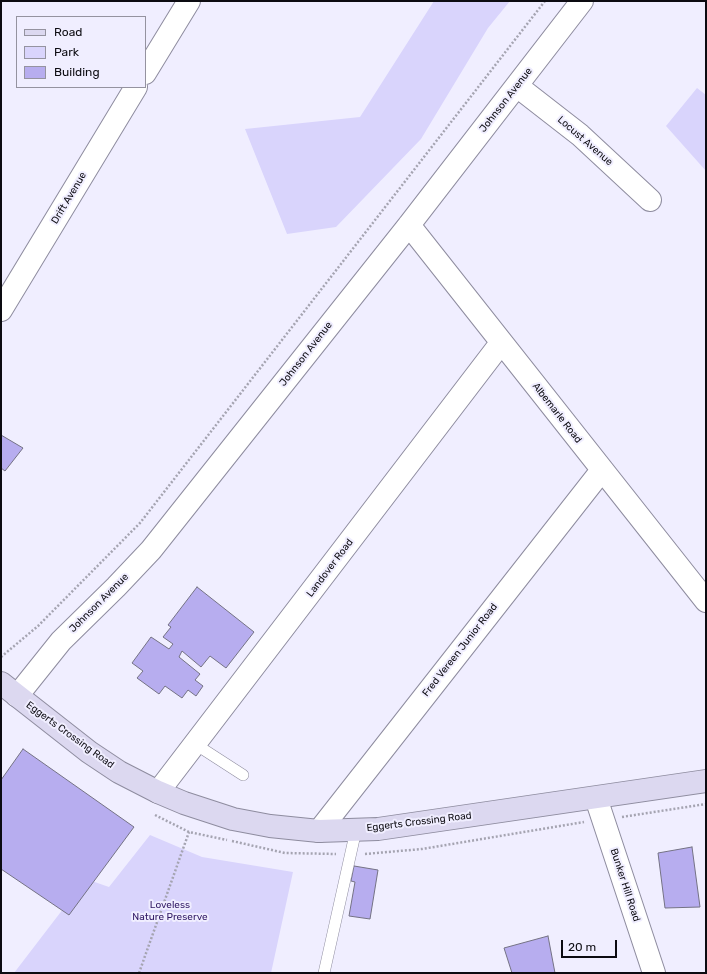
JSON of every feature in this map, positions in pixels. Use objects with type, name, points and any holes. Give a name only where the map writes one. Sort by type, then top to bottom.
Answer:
[{"type":"street","points":[[146,71],[189,1]]},
{"type":"street","name":"Johnson Avenue","points":[[9,690],[61,641],[151,550],[409,225],[582,1]]},
{"type":"street","name":"Locust Avenue","points":[[517,86],[580,135],[650,200]]},
{"type":"street","name":"Drift Avenue","points":[[1,310],[135,88]]},
{"type":"street","name":"Albemarle Road","points":[[409,225],[706,601]]},
{"type":"street","name":"Landover Road","points":[[158,792],[501,343]]},
{"type":"street","name":"Fred Vereen Junior Road","points":[[319,831],[602,470]]},
{"type":"street","name":"Eggerts Crossing Road","points":[[9,690],[89,752],[119,772],[158,792],[184,803],[233,819],[270,826],[319,831],[378,830],[706,781]]},
{"type":"street","name":"Bunker Hill Road","points":[[596,798],[654,973]]},
{"type":"lane","points":[[195,744],[243,775]]},
{"type":"lane","points":[[324,973],[356,830]]},
{"type":"path","points":[[1,657],[38,626],[140,523],[545,1]]},
{"type":"path","points":[[140,973],[189,832]]},
{"type":"green space","points":[[434,1],[510,1],[488,28],[421,139],[336,227],[287,234],[245,129],[360,117]]},
{"type":"green space","points":[[697,88],[706,95],[706,171],[666,126]]},
{"type":"green space","name":"Loveless Nature Preserve","points":[[150,835],[202,857],[293,872],[271,973],[14,973],[86,879],[109,887]]},
{"type":"building","points":[[1,435],[23,448],[5,471],[1,468]]},
{"type":"building","points":[[197,587],[254,632],[226,668],[210,656],[201,667],[182,651],[179,657],[200,674],[195,680],[203,686],[196,696],[188,690],[182,698],[165,686],[159,694],[137,678],[143,671],[132,663],[151,637],[169,649],[173,644],[163,637],[171,627],[168,625]]},
{"type":"building","points":[[23,749],[134,827],[69,915],[1,869],[1,780]]},
{"type":"building","points":[[692,847],[700,907],[665,908],[658,853]]},
{"type":"building","points":[[354,866],[378,870],[370,919],[349,916],[355,882],[351,881]]},
{"type":"building","points":[[548,936],[555,973],[512,973],[504,948]]}]
